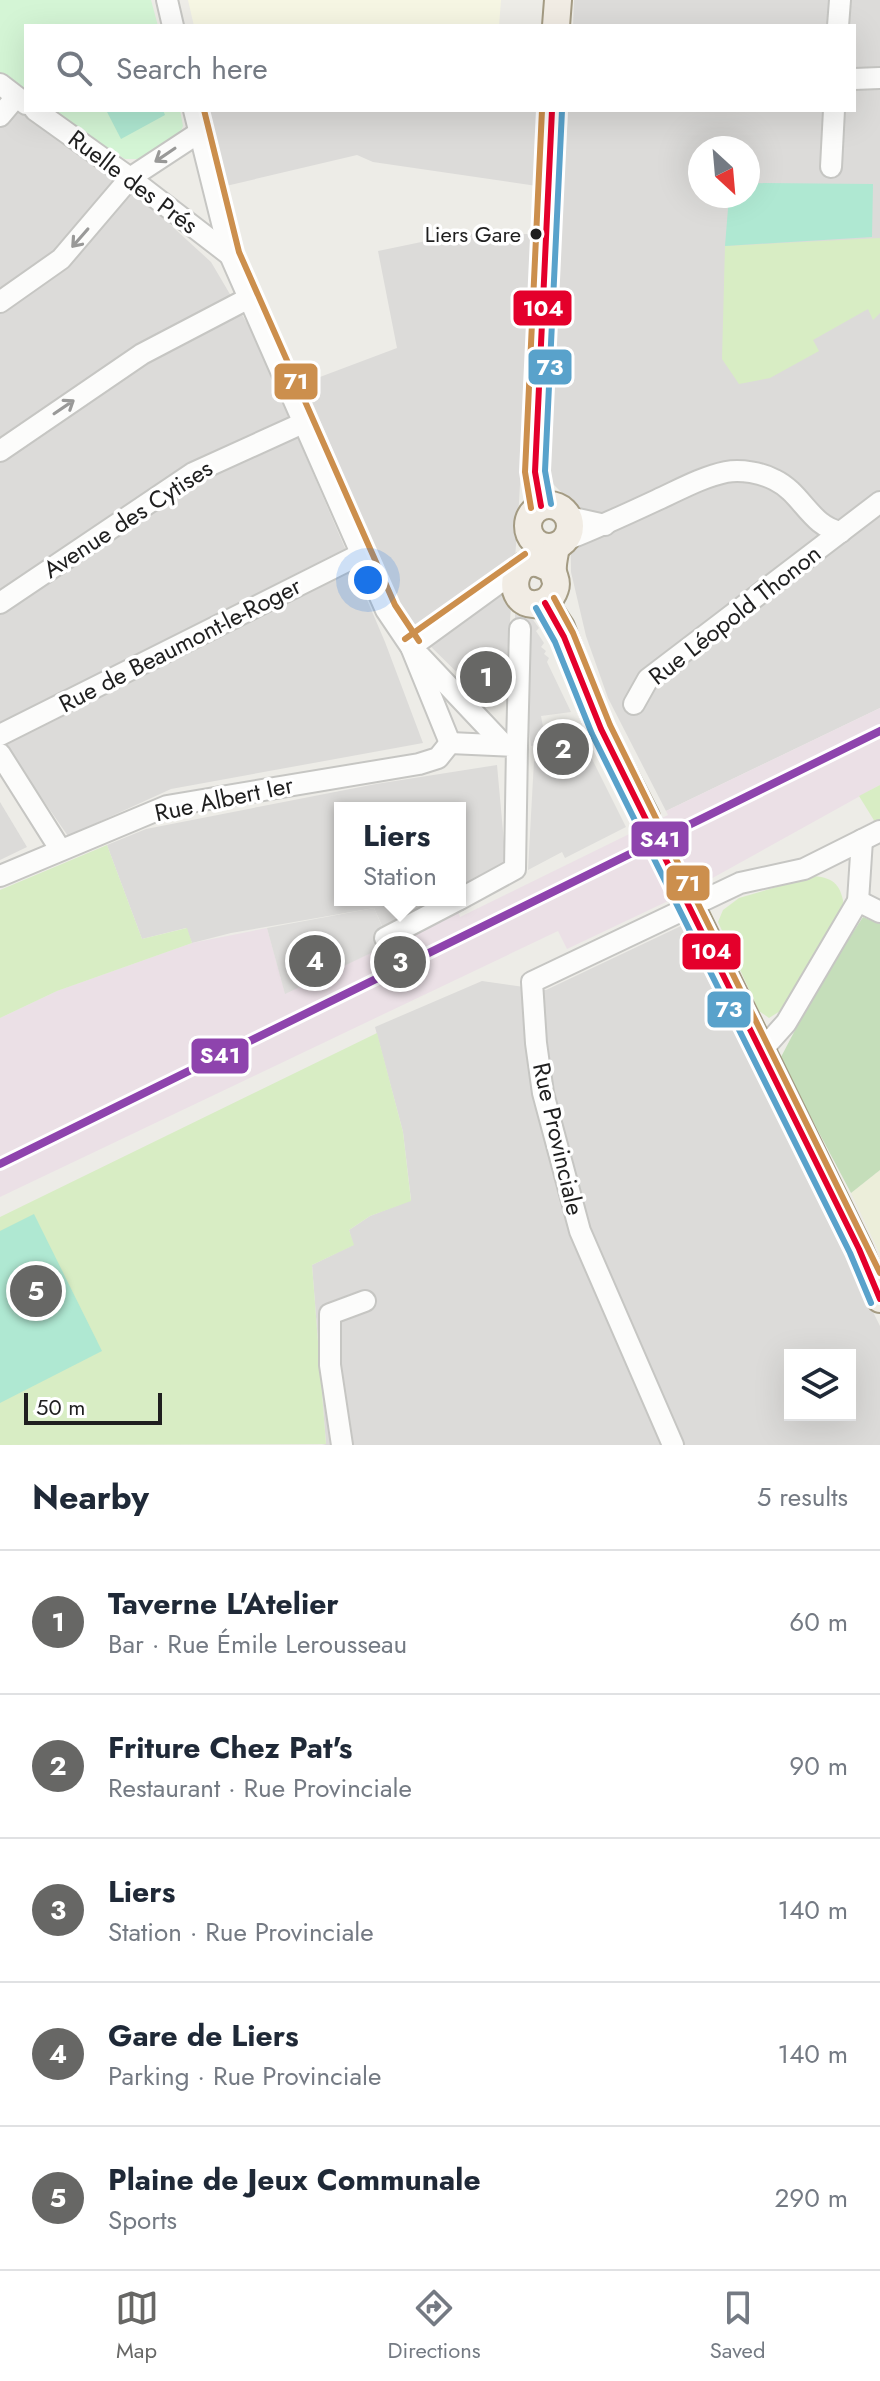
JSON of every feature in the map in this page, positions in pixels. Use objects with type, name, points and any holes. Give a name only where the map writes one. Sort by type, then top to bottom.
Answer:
[{"type":"main road","points":[[556,24],[558,0]]},
{"type":"main road","points":[[541,506],[535,472],[552,112]]},
{"type":"main road","points":[[533,601],[554,594],[557,582],[547,549],[529,532],[528,522],[533,512],[541,506],[552,504],[562,509],[547,549],[515,577],[514,589],[533,601],[561,627],[597,722],[646,817]]},
{"type":"main road","points":[[697,918],[859,1249],[880,1299]]},
{"type":"street","points":[[167,0],[173,24]]},
{"type":"street","points":[[838,24],[840,0]]},
{"type":"street","points":[[856,79],[880,78]]},
{"type":"street","points":[[0,116],[14,95]]},
{"type":"street","name":"Ruelle des Prés","points":[[38,112],[230,255]]},
{"type":"street","points":[[195,112],[230,255],[386,610],[411,647],[511,746]]},
{"type":"street","points":[[831,167],[834,112]]},
{"type":"street","points":[[0,302],[61,259],[130,178],[200,132]]},
{"type":"street","points":[[0,451],[142,354],[249,298]]},
{"type":"street","name":"Avenue des Cytises","points":[[0,603],[193,473],[303,423]]},
{"type":"street","name":"Rue Léopold Thonon","points":[[486,595],[547,549],[694,483],[727,472],[746,472],[772,478],[788,488],[827,530],[841,532]]},
{"type":"street","name":"Rue Léopold Thonon","points":[[634,704],[648,679],[880,502]]},
{"type":"street","name":"Rue de Beaumont-le-Roger","points":[[0,735],[361,554]]},
{"type":"street","points":[[411,647],[486,595],[533,601]]},
{"type":"street","points":[[466,896],[515,869],[511,746],[520,629]]},
{"type":"street","points":[[411,647],[450,743],[511,746]]},
{"type":"street","name":"Rue Albert Ier","points":[[0,876],[167,806],[419,764],[438,758],[450,743]]},
{"type":"street","points":[[0,754],[60,849]]},
{"type":"street","name":"Rue Provinciale","points":[[761,1051],[786,1023],[858,901],[871,835]]},
{"type":"street","name":"Rue Provinciale","points":[[673,1445],[580,1231],[543,1093],[532,982],[740,883],[804,869],[871,835]]},
{"type":"street","points":[[858,901],[880,912]]},
{"type":"street","points":[[385,938],[447,906]]},
{"type":"street","points":[[342,1445],[330,1365],[330,1314],[365,1301]]},
{"type":"shaded area","points":[[188,0],[501,0],[499,24],[194,24]]},
{"type":"shaded area","points":[[574,0],[880,0],[880,708],[666,811],[608,698],[586,636],[571,572],[570,501],[547,478],[568,112],[856,112],[856,24],[573,24]]},
{"type":"shaded area","points":[[0,93],[140,197],[211,262],[254,335],[385,642],[423,743],[171,789],[68,836],[0,738]]},
{"type":"shaded area","points":[[208,112],[544,112],[537,186],[373,162],[357,155],[226,186]]},
{"type":"shaded area","points":[[460,234],[534,234],[518,520],[504,696],[489,704],[413,629],[385,572],[304,383],[397,348],[378,251]]},
{"type":"shaded area","points":[[515,611],[531,617],[539,628],[536,631],[544,643],[541,647],[546,651],[547,662],[571,712],[541,716],[546,743],[531,746],[515,633]]},
{"type":"shaded area","points":[[880,708],[880,785],[689,891],[567,949],[558,931],[0,1197],[0,1018],[57,991],[192,943],[267,928],[285,993],[458,912],[460,917],[668,815],[666,811]]},
{"type":"shaded area","points":[[588,751],[626,827],[565,858],[562,852],[528,870],[534,761]]},
{"type":"shaded area","points":[[497,765],[506,864],[466,885],[466,802],[334,802],[334,906],[425,906],[383,928],[374,908],[231,933],[192,943],[186,928],[142,939],[107,845],[146,829],[376,784]]},
{"type":"shaded area","points":[[0,802],[27,847],[0,860]]},
{"type":"shaded area","points":[[374,908],[390,944],[285,994],[267,928]]},
{"type":"shaded area","points":[[681,926],[880,1326],[880,1445],[322,1445],[326,1444],[312,1265],[353,1245],[349,1230],[370,1216],[411,1200],[403,1132],[375,1027],[482,981],[546,990]]},
{"type":"shaded area","points":[[880,1170],[880,1254],[851,1193]]},
{"type":"green space","points":[[0,0],[151,0],[157,24],[24,24],[24,93],[0,76]]},
{"type":"green space","points":[[52,112],[180,112],[183,126],[179,135],[145,159],[125,159]]},
{"type":"green space","points":[[107,112],[164,112],[165,115],[121,139]]},
{"type":"green space","points":[[760,183],[873,184],[872,237],[725,246],[728,208],[760,208]]},
{"type":"green space","points":[[880,238],[880,313],[873,320],[868,309],[813,340],[819,351],[770,378],[739,384],[722,359],[725,246]]},
{"type":"green space","points":[[880,785],[880,820],[875,822],[859,796]]},
{"type":"green space","points":[[107,845],[142,939],[187,928],[192,943],[57,991],[0,1018],[0,890]]},
{"type":"green space","points":[[814,876],[836,884],[844,906],[785,1008],[769,1018],[759,1011],[718,922],[723,910],[739,898]]},
{"type":"green space","points":[[863,917],[880,924],[880,1170],[851,1193],[780,1059],[817,988]]},
{"type":"green space","points":[[377,1033],[403,1132],[411,1201],[370,1216],[349,1230],[354,1245],[312,1265],[326,1444],[0,1445],[0,1217]]},
{"type":"green space","points":[[34,1214],[102,1351],[0,1403],[0,1231]]},
{"type":"tunnel","points":[[646,817],[697,918]]},
{"type":"transit line","name":"71","points":[[204,112],[239,252],[395,605],[419,641]]},
{"type":"transit line","name":"71","points":[[531,508],[525,472],[542,112]]},
{"type":"transit line","name":"104","points":[[541,506],[535,472],[552,112]]},
{"type":"transit line","name":"73","points":[[551,504],[545,471],[562,112]]},
{"type":"transit line","name":"71","points":[[405,639],[525,554]]},
{"type":"transit line","name":"71","points":[[554,598],[573,633],[610,725],[880,1273]]},
{"type":"transit line","name":"104","points":[[545,603],[564,637],[601,729],[859,1249],[880,1299]]},
{"type":"transit line","name":"73","points":[[536,608],[555,642],[592,734],[850,1253],[871,1303]]},
{"type":"transit line","name":"S41","points":[[0,1164],[880,731]]},
{"type":"place","name":"Liers Gare","points":[[536,234]]},
{"type":"place","name":"Taverne L'Atelier","points":[[486,677]]},
{"type":"place","name":"Friture Chez Pat's","points":[[563,749]]},
{"type":"place","name":"Gare de Liers","points":[[315,961]]},
{"type":"place","name":"Liers","points":[[400,962]]},
{"type":"place","name":"Plaine de Jeux Communale","points":[[36,1291]]}]
